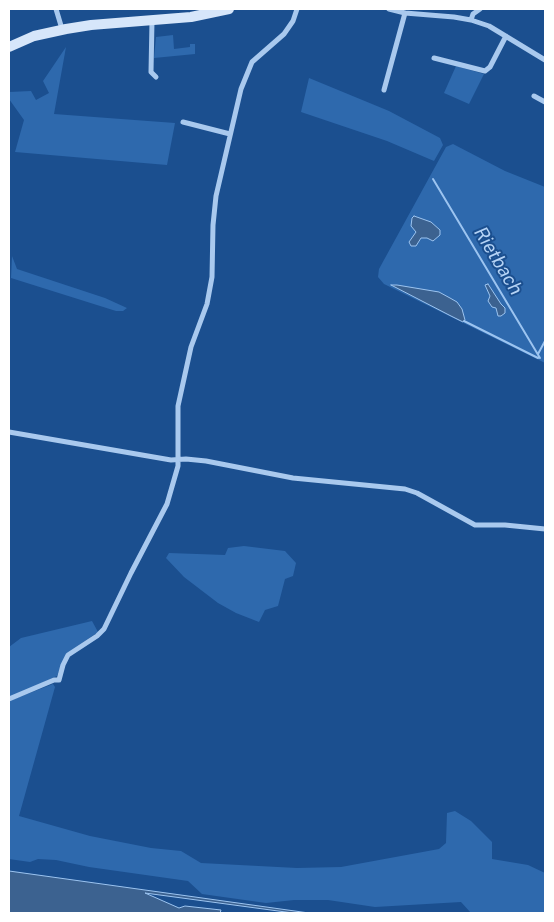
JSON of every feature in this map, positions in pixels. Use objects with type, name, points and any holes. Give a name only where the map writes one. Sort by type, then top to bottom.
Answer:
[{"type":"main road","points":[[9,46],[24,39],[57,30],[91,25],[191,17],[229,9]]},
{"type":"main road","points":[[9,52],[57,30]]},
{"type":"street","points":[[56,9],[57,30]]},
{"type":"street","points":[[9,699],[54,680],[59,680],[68,655],[97,636],[104,629],[130,572],[167,504],[177,473],[178,406],[191,347],[207,304],[212,277],[216,196],[241,89],[249,66],[284,34],[293,21],[297,9]]},
{"type":"street","points":[[389,9],[405,13],[454,16],[471,20],[489,26],[545,60]]},
{"type":"street","points":[[431,16],[432,9]]},
{"type":"street","points":[[471,20],[473,14],[480,9]]},
{"type":"street","points":[[384,90],[405,13]]},
{"type":"street","points":[[152,21],[151,72],[156,77]]},
{"type":"street","points":[[434,58],[485,71],[490,67],[506,36]]},
{"type":"street","points":[[534,96],[545,102]]},
{"type":"street","points":[[183,122],[230,134]]},
{"type":"street","points":[[9,432],[172,460],[186,459],[302,479],[405,489],[417,493],[475,525],[505,525],[545,529]]},
{"type":"shaded area","points":[[173,35],[174,49],[190,47],[190,44],[195,44],[195,54],[154,58],[156,37]]},
{"type":"shaded area","points":[[66,47],[54,114],[175,123],[167,165],[15,152],[24,120],[9,99],[9,92],[31,91],[36,100],[49,93],[43,81]]},
{"type":"shaded area","points":[[456,66],[484,74],[469,104],[444,93]]},
{"type":"shaded area","points":[[309,78],[389,111],[440,138],[443,145],[434,161],[387,141],[301,112]]},
{"type":"shaded area","points":[[453,144],[505,171],[545,187],[545,363],[384,284],[378,277],[379,269],[446,147]]},
{"type":"shaded area","points":[[414,216],[431,222],[440,230],[440,235],[433,241],[421,238],[416,246],[411,246],[409,242],[416,232],[411,226]]},
{"type":"shaded area","points":[[12,256],[17,269],[105,298],[127,308],[123,311],[116,311],[11,278]]},
{"type":"shaded area","points":[[488,284],[505,308],[505,313],[501,316],[498,316],[496,308],[492,307],[488,301],[490,296],[485,285]]},
{"type":"shaded area","points":[[391,285],[439,292],[457,302],[462,309],[465,320],[463,322]]},
{"type":"shaded area","points":[[244,546],[285,551],[296,563],[293,576],[285,579],[278,606],[265,610],[259,622],[236,613],[218,603],[184,577],[166,558],[169,553],[225,555],[228,548]]},
{"type":"shaded area","points":[[92,621],[98,632],[66,654],[57,676],[9,698],[9,647],[21,638]]},
{"type":"shaded area","points":[[53,684],[55,687],[19,816],[90,836],[151,848],[181,851],[201,863],[297,868],[341,867],[439,849],[446,843],[447,813],[455,811],[471,821],[492,842],[492,859],[528,865],[545,873],[545,913],[471,913],[461,902],[375,907],[328,900],[294,900],[266,903],[202,894],[188,881],[89,867],[56,860],[38,859],[30,862],[9,859],[9,701]]},
{"type":"shaded area","points":[[9,871],[309,913],[293,913],[145,893],[179,908],[185,906],[221,910],[220,913],[9,913]]},
{"type":"waterway","name":"Rietbach","points":[[433,179],[540,358]]},
{"type":"waterway","points":[[464,321],[538,358]]},
{"type":"waterway","points":[[538,354],[545,341]]}]
